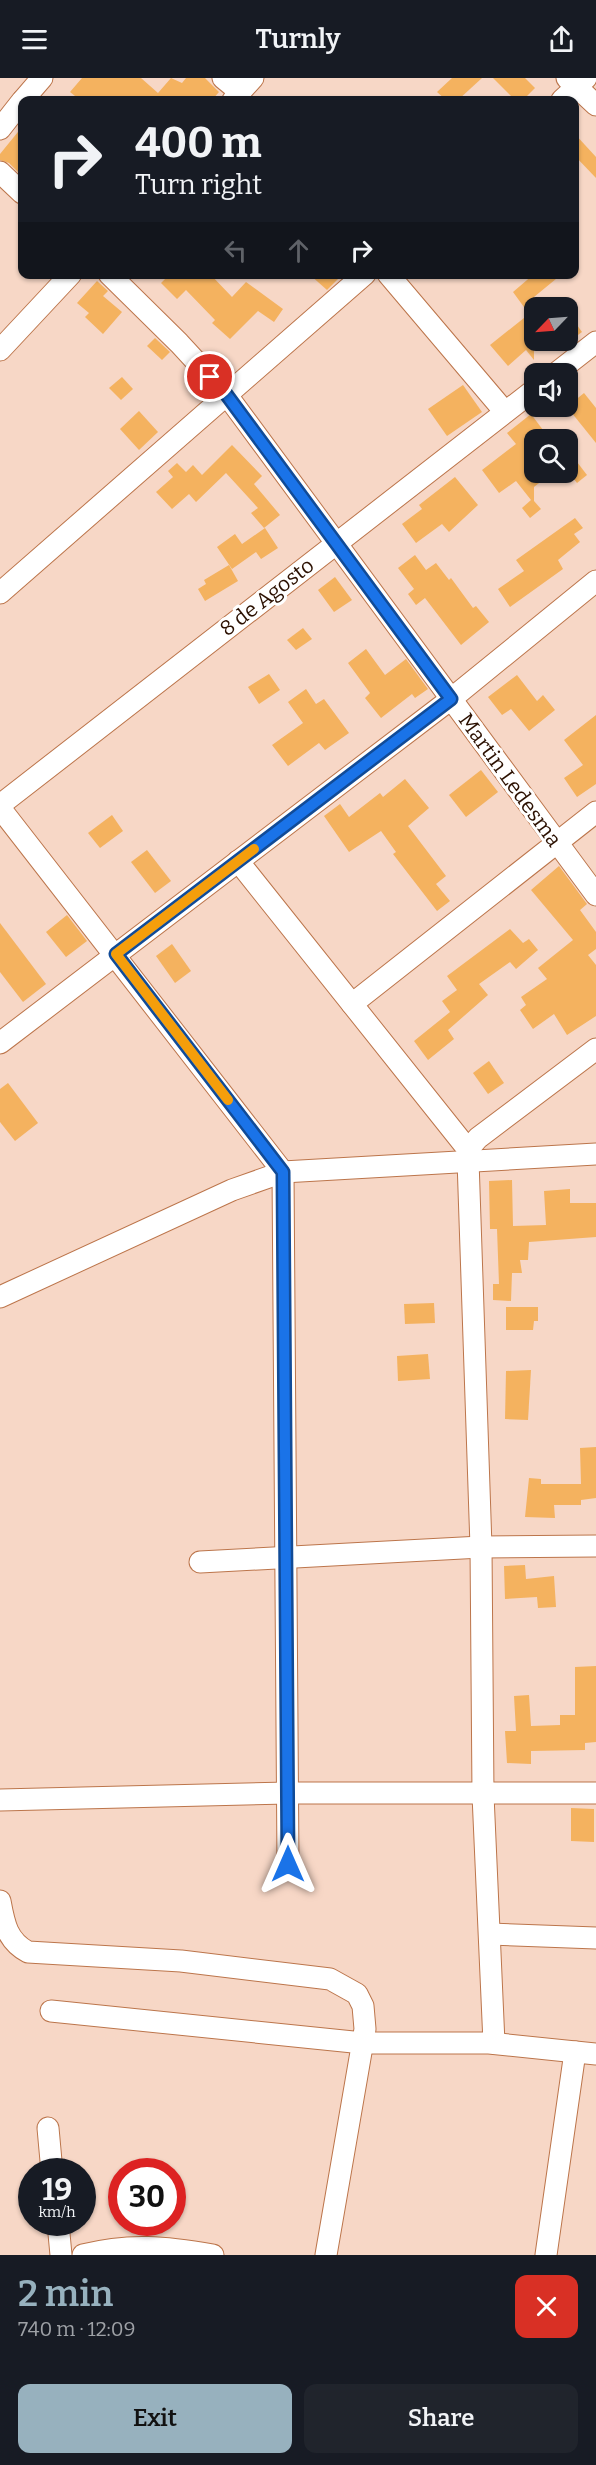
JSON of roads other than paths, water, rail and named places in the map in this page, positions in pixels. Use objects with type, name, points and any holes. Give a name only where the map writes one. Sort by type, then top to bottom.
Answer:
[{"type":"street","points":[[27,96],[42,78]]},
{"type":"street","points":[[223,78],[242,90]]},
{"type":"street","points":[[574,86],[596,105]]},
{"type":"street","points":[[0,129],[18,107]]},
{"type":"street","points":[[0,172],[18,189]]},
{"type":"street","points":[[0,350],[66,279]]},
{"type":"street","name":"Martin Ledesma","points":[[114,279],[226,394],[596,895]]},
{"type":"street","points":[[0,593],[359,279]]},
{"type":"street","points":[[392,279],[505,412]]},
{"type":"street","points":[[569,363],[596,342]]},
{"type":"street","name":"8 de Agosto","points":[[0,807],[524,398]]},
{"type":"street","points":[[0,1043],[451,699],[596,581]]},
{"type":"street","points":[[0,807],[283,1172],[288,1864]]},
{"type":"street","points":[[352,1004],[596,812]]},
{"type":"street","points":[[238,861],[469,1156]]},
{"type":"street","points":[[494,2043],[483,1795],[481,1547],[469,1156],[478,1138],[596,1049]]},
{"type":"street","points":[[0,1297],[232,1190],[283,1172],[469,1156],[596,1154]]},
{"type":"street","points":[[200,1562],[481,1547],[596,1546]]},
{"type":"street","points":[[0,1800],[288,1793],[483,1795],[596,1793]]},
{"type":"street","points":[[0,1901],[6,1928],[6,1940],[28,1952],[181,1961],[330,1979],[357,1994],[363,2006],[365,2029],[326,2255]]},
{"type":"street","points":[[490,1934],[596,1938]]},
{"type":"street","points":[[51,2011],[363,2043],[494,2043],[585,2053],[546,2255]]},
{"type":"street","points":[[48,2128],[51,2158]]},
{"type":"street","points":[[59,2236],[61,2255]]},
{"type":"street","points":[[83,2255],[124,2247],[213,2255]]}]
